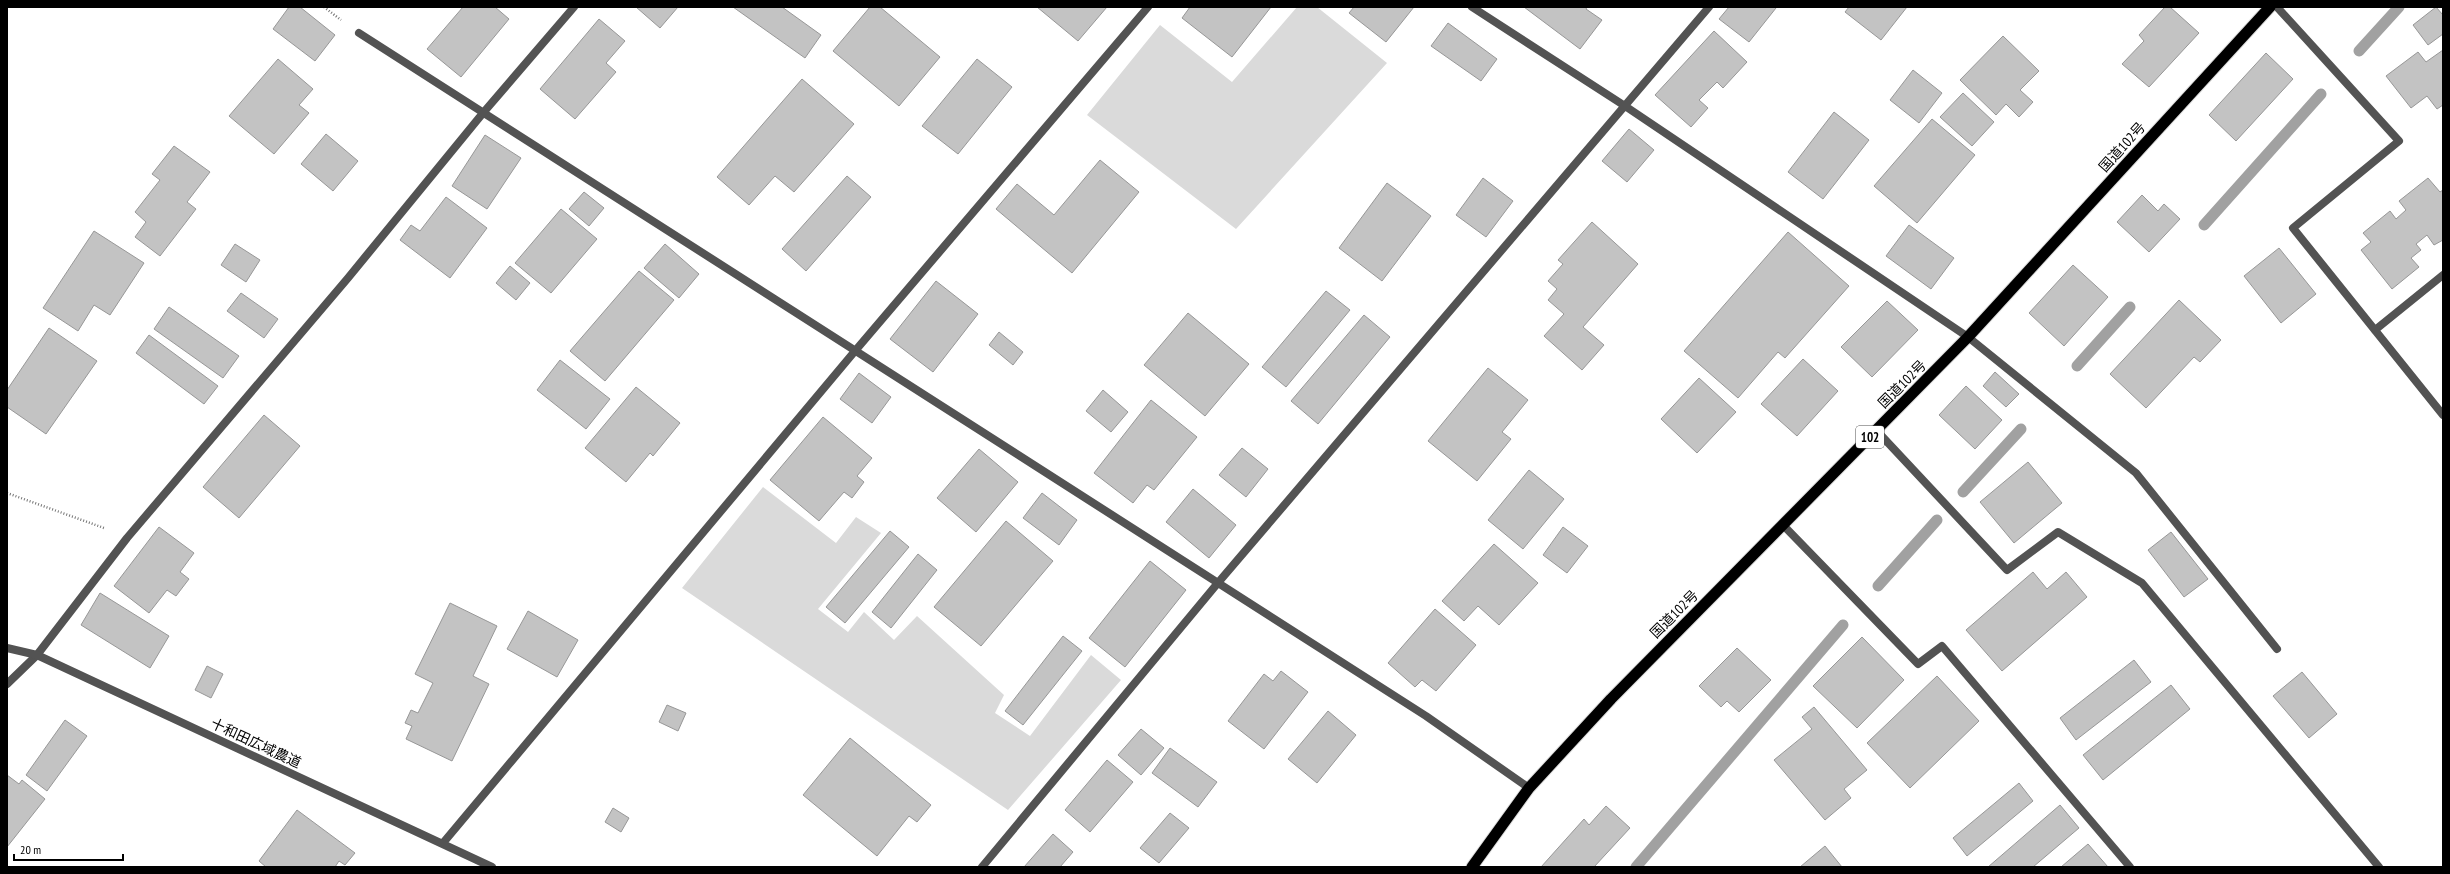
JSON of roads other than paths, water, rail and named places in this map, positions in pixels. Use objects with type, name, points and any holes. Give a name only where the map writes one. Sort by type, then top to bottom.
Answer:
[{"type":"highway","name":"国道102号","points":[[1472,867],[1529,788],[1611,699],[1968,338],[2270,7]]},
{"type":"street","points":[[7,684],[37,655],[127,538],[348,278],[483,113],[574,7]]},
{"type":"street","points":[[443,843],[855,351],[1148,7]]},
{"type":"street","points":[[1472,7],[1625,106],[1968,338],[2136,473],[2277,649]]},
{"type":"street","points":[[982,867],[1217,584],[1709,7]]},
{"type":"street","points":[[2277,7],[2399,140],[2293,228],[2443,415]]},
{"type":"street","points":[[359,33],[1217,584],[1426,716],[1529,788]]},
{"type":"street","points":[[2375,330],[2443,275]]},
{"type":"street","points":[[1876,431],[2007,570],[2058,532],[2142,583],[2379,867]]},
{"type":"street","points":[[1783,525],[1918,664],[1942,646],[2130,867]]},
{"type":"street","name":"十和田広域農道","points":[[7,648],[37,655],[492,867]]},
{"type":"waterway","points":[[2359,51],[2399,7]]},
{"type":"waterway","points":[[2204,225],[2321,94]]},
{"type":"waterway","points":[[2077,366],[2130,307]]},
{"type":"waterway","points":[[1963,492],[2021,429]]},
{"type":"waterway","points":[[1878,586],[1937,520]]},
{"type":"waterway","points":[[1636,867],[1843,625]]}]
